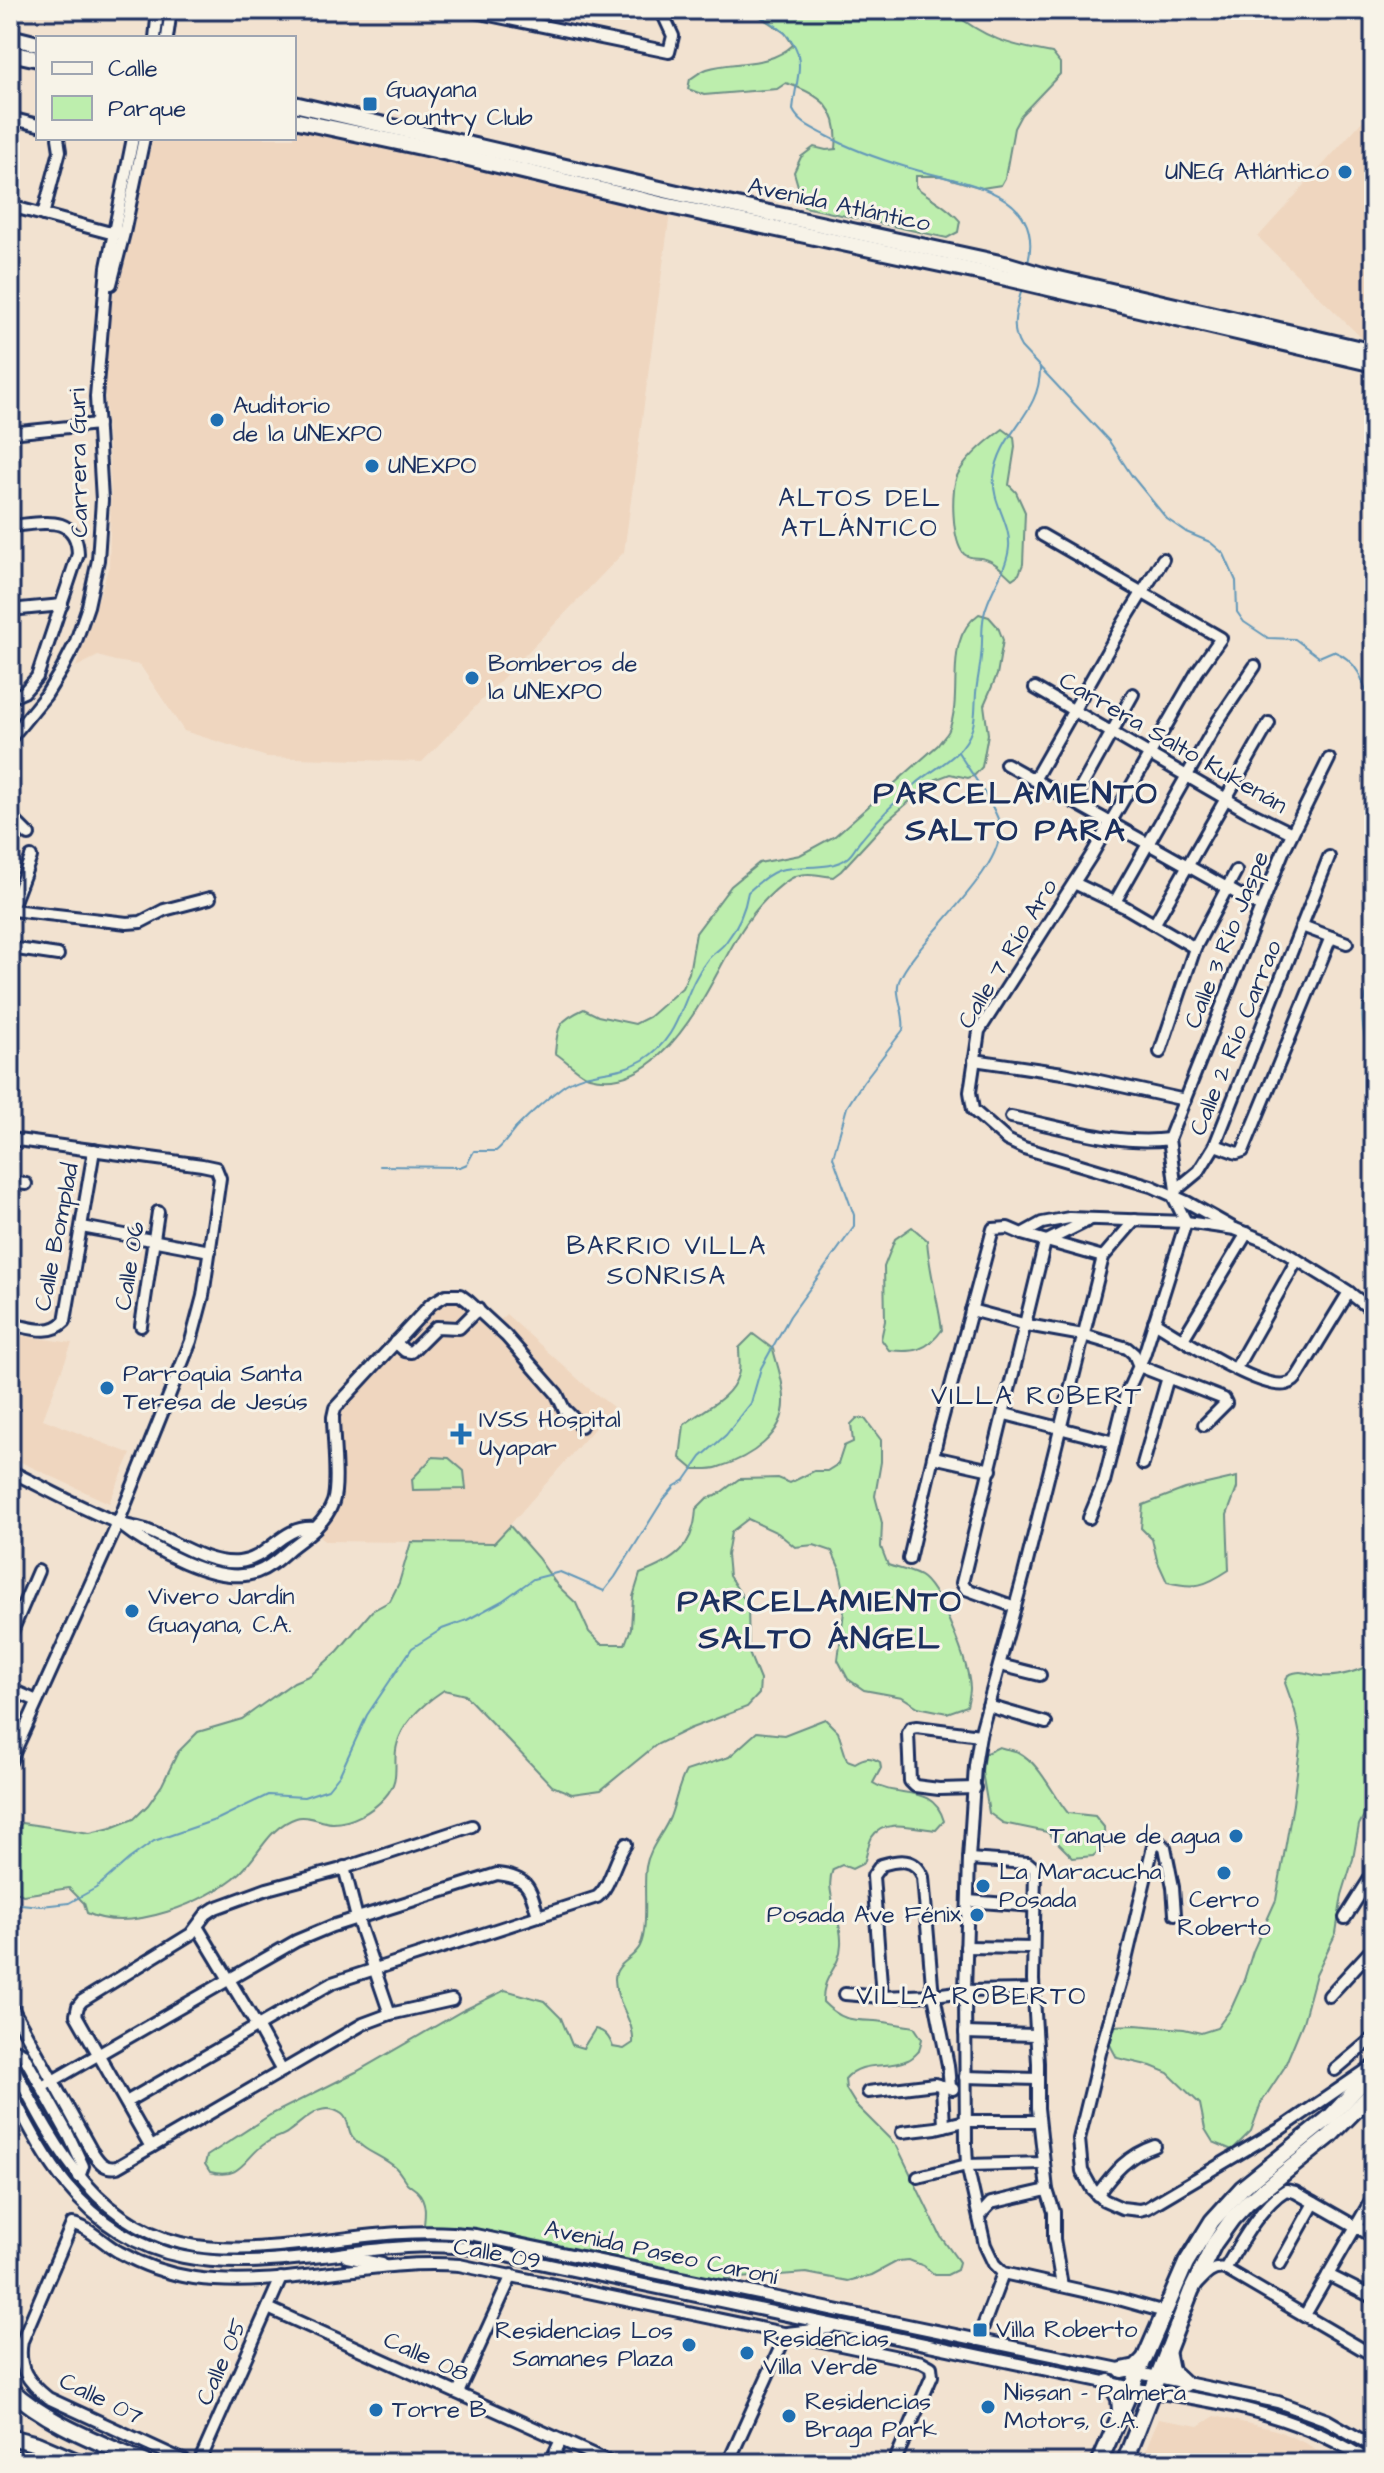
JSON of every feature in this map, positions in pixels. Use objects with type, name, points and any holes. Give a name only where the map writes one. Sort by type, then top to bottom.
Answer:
[{"type":"main road","points":[[10,37],[36,44]]},
{"type":"main road","points":[[10,53],[36,59]]},
{"type":"main road","name":"Avenida Atlántico","points":[[296,104],[1007,272],[1374,364]]},
{"type":"main road","name":"Avenida Atlántico","points":[[296,120],[660,204],[1007,272]]},
{"type":"main road","name":"Avenida Atlántico","points":[[1045,282],[1374,352]]},
{"type":"main road","points":[[1099,2463],[1120,2413],[1130,2377],[1148,2353],[1193,2249],[1222,2208],[1254,2178],[1320,2126],[1374,2068]]},
{"type":"main road","points":[[1124,2463],[1206,2257],[1240,2210],[1330,2136],[1374,2091]]},
{"type":"main road","points":[[1167,2351],[1171,2371],[1185,2384]]},
{"type":"main road","points":[[1109,2382],[1119,2398],[1120,2413]]},
{"type":"main road","points":[[10,2389],[52,2420],[146,2463]]},
{"type":"main road","points":[[10,2437],[37,2444],[81,2463]]},
{"type":"street","points":[[155,36],[158,10]]},
{"type":"street","points":[[167,36],[171,10]]},
{"type":"street","points":[[465,10],[669,52],[673,36],[661,10]]},
{"type":"street","points":[[10,118],[36,124]]},
{"type":"street","points":[[43,215],[60,151],[58,140]]},
{"type":"street","name":"Carrera Guri","points":[[120,233],[133,140]]},
{"type":"street","name":"Carrera Guri","points":[[10,739],[46,695],[62,669],[75,644],[88,606],[102,523],[96,397],[107,267],[120,233],[143,140]]},
{"type":"street","points":[[10,206],[120,233]]},
{"type":"street","points":[[10,433],[98,424]]},
{"type":"street","points":[[10,526],[65,525],[78,541],[78,554],[37,677],[24,692],[10,698]]},
{"type":"street","points":[[1042,535],[1142,594]]},
{"type":"street","points":[[1034,780],[1163,559]]},
{"type":"street","name":"Calle 7 Río Aro","points":[[1142,594],[1221,638],[1197,672],[1111,823],[979,1031],[970,1092],[973,1110],[1007,1140],[1024,1148],[1175,1194]]},
{"type":"street","points":[[10,610],[62,605]]},
{"type":"street","points":[[1115,902],[1218,721],[1255,666]]},
{"type":"street","name":"Carrera Salto Kukenán","points":[[1035,688],[1266,822],[1292,833]]},
{"type":"street","points":[[1073,802],[1133,694]]},
{"type":"street","points":[[1155,923],[1269,723]]},
{"type":"street","name":"Calle 3 Río Jaspe","points":[[1169,1139],[1292,833],[1329,759]]},
{"type":"street","points":[[1006,764],[1261,907]]},
{"type":"street","points":[[10,816],[29,835]]},
{"type":"street","points":[[31,857],[11,911],[127,923],[141,922],[164,910],[210,898]]},
{"type":"street","name":"Calle 2 Río Carrao","points":[[1175,1194],[1199,1171],[1215,1145],[1329,857]]},
{"type":"street","points":[[1160,1052],[1195,948],[1236,871]]},
{"type":"street","points":[[1074,883],[1155,923],[1195,948]]},
{"type":"street","points":[[1302,926],[1347,943]]},
{"type":"street","points":[[1215,1145],[1237,1153],[1243,1151],[1331,937]]},
{"type":"street","points":[[10,948],[58,955]]},
{"type":"street","points":[[974,1060],[1063,1073],[1185,1100]]},
{"type":"street","points":[[1011,1117],[1124,1140],[1150,1142],[1169,1139],[1175,1194],[1186,1222],[1139,1366],[1126,1394],[1100,1495],[1089,1518]]},
{"type":"street","points":[[10,1139],[216,1168],[220,1178],[203,1296],[191,1341],[118,1523],[10,1762]]},
{"type":"street","name":"Calle Bomplad","points":[[10,1324],[47,1331],[65,1321],[94,1150]]},
{"type":"street","points":[[10,1182],[26,1184]]},
{"type":"street","points":[[1175,1194],[1235,1229]]},
{"type":"street","name":"Calle 06","points":[[141,1326],[158,1212]]},
{"type":"street","points":[[1045,1242],[1094,1218]]},
{"type":"street","points":[[1022,1234],[1052,1220],[1094,1218],[1186,1222],[1235,1229],[1268,1242],[1372,1305]]},
{"type":"street","points":[[1135,1220],[1103,1257],[980,1735],[969,1859],[964,2094],[967,2165],[989,2257],[1003,2273],[1165,2312]]},
{"type":"street","points":[[82,1227],[210,1251]]},
{"type":"street","points":[[909,1559],[993,1229],[1008,1228],[1045,1242],[1103,1257]]},
{"type":"street","points":[[1183,1339],[1247,1233]]},
{"type":"street","points":[[1015,1607],[966,1589],[962,1583],[1045,1242]]},
{"type":"street","points":[[1236,1368],[1297,1260]]},
{"type":"street","points":[[1154,1322],[1236,1368],[1276,1385],[1292,1382],[1300,1372],[1349,1292]]},
{"type":"street","points":[[10,1471],[118,1523],[138,1540],[211,1572],[234,1576],[264,1569],[315,1528],[334,1500],[335,1408],[431,1304],[446,1295],[460,1295],[478,1309],[513,1344],[581,1426]]},
{"type":"street","points":[[395,1342],[411,1352],[436,1327],[459,1328],[478,1309]]},
{"type":"street","points":[[971,1310],[1027,1325],[1083,1335],[1131,1350],[1139,1366],[1226,1401],[1204,1425]]},
{"type":"street","points":[[1143,1464],[1168,1377]]},
{"type":"street","points":[[1005,1414],[1114,1442]]},
{"type":"street","points":[[933,1457],[991,1470]]},
{"type":"street","points":[[10,1636],[38,1571]]},
{"type":"street","points":[[10,1598],[23,1604]]},
{"type":"street","points":[[1000,1665],[1040,1675]]},
{"type":"street","points":[[10,1689],[37,1701]]},
{"type":"street","points":[[988,1706],[1046,1723]]},
{"type":"street","points":[[975,1788],[920,1788],[912,1783],[908,1764],[908,1733],[911,1728],[917,1727],[980,1735]]},
{"type":"street","points":[[151,2147],[76,2015],[80,2003],[173,1946],[198,1928],[204,1917],[215,1908],[472,1826]]},
{"type":"street","points":[[1175,1914],[1165,1847],[1156,1843],[1079,2139],[1082,2171],[1097,2195],[1122,2208],[1147,2208],[1303,2115],[1374,2068]]},
{"type":"street","points":[[126,2102],[324,1986],[600,1895],[626,1844]]},
{"type":"street","points":[[969,1859],[1028,1863],[1035,1869],[1033,1990],[1039,2121],[1062,2286]]},
{"type":"street","points":[[882,1997],[873,1876],[881,1865],[901,1860],[913,1863],[923,1877],[934,1995],[948,2065],[944,2126]]},
{"type":"street","points":[[344,1867],[357,1918],[390,2014]]},
{"type":"street","points":[[1345,1918],[1374,1872]]},
{"type":"street","points":[[42,2087],[306,1936],[357,1918],[497,1874],[525,1882],[538,1916]]},
{"type":"street","points":[[968,1901],[1034,1906]]},
{"type":"street","points":[[198,1928],[282,2071]]},
{"type":"street","points":[[966,1947],[1033,1948]]},
{"type":"street","points":[[1329,1996],[1374,1947]]},
{"type":"street","points":[[845,1994],[882,1997],[1033,1990]]},
{"type":"street","points":[[11,2006],[91,2150],[102,2164],[111,2168],[363,2024],[390,2014],[452,2000]]},
{"type":"street","points":[[965,2033],[1036,2035]]},
{"type":"street","points":[[1335,2070],[1374,2037]]},
{"type":"street","points":[[10,2047],[23,2054],[81,2158],[83,2168],[79,2177]]},
{"type":"street","name":"Avenida Paseo Caroní","points":[[10,2060],[46,2127],[79,2177],[104,2203],[134,2223],[165,2238],[197,2246],[245,2248],[398,2233],[462,2233],[978,2340],[1130,2377],[1212,2402],[1278,2417],[1318,2432],[1372,2463]]},
{"type":"street","points":[[965,2077],[1038,2079]]},
{"type":"street","points":[[868,2092],[935,2084],[964,2094]]},
{"type":"street","name":"Avenida Paseo Caroní","points":[[10,2091],[39,2144],[67,2185],[95,2214],[127,2236],[160,2251],[195,2260],[246,2263],[399,2247],[473,2249],[1109,2382],[1130,2377]]},
{"type":"street","points":[[1303,2115],[1315,2115],[1320,2126]]},
{"type":"street","points":[[902,2132],[965,2121],[1039,2121]]},
{"type":"street","points":[[1097,2195],[1120,2166],[1140,2151],[1155,2146]]},
{"type":"street","points":[[918,2177],[967,2165],[1044,2163]]},
{"type":"street","points":[[979,2216],[991,2203],[1047,2190]]},
{"type":"street","points":[[1225,2269],[1269,2205],[1286,2190],[1295,2192],[1374,2237]]},
{"type":"street","points":[[1305,2315],[1374,2195]]},
{"type":"street","points":[[1280,2264],[1314,2203]]},
{"type":"street","name":"Calle 09","points":[[39,2390],[23,2372],[20,2357],[22,2341],[72,2224],[135,2260],[173,2274],[247,2281],[391,2266],[446,2264],[512,2275],[922,2362],[931,2367],[932,2376],[894,2463]]},
{"type":"street","points":[[321,2256],[350,2257],[391,2266]]},
{"type":"street","points":[[1191,2291],[1212,2270],[1225,2269],[1373,2353]]},
{"type":"street","points":[[978,2340],[1003,2273]]},
{"type":"street","points":[[458,2393],[512,2275]]},
{"type":"street","points":[[1328,2275],[1374,2298]]},
{"type":"street","name":"Calle 05","points":[[199,2463],[281,2278]]},
{"type":"street","name":"Calle 08","points":[[268,2308],[612,2463]]},
{"type":"street","points":[[728,2463],[787,2333],[843,2327]]},
{"type":"street","name":"Avenida Paseo Caroní","points":[[1154,2385],[1185,2384],[1295,2408],[1340,2427],[1374,2447]]},
{"type":"street","name":"Calle 07","points":[[39,2390],[48,2398],[189,2463]]},
{"type":"street","points":[[550,2463],[561,2440]]},
{"type":"street","points":[[10,2456],[33,2463]]},
{"type":"shaded area","name":"UNEG Atlántico","points":[[1374,108],[1374,350],[1258,237]]},
{"type":"shaded area","name":"UNEXPO","points":[[296,126],[670,213],[624,552],[422,762],[267,757],[184,731],[140,665],[98,656],[76,667],[109,566],[111,490],[104,385],[105,327],[152,140],[296,140]]},
{"type":"shaded area","name":"IVSS Hospital Uyapar","points":[[442,1300],[455,1300],[463,1304],[491,1330],[506,1314],[613,1407],[494,1543],[324,1541],[315,1528],[331,1506],[333,1417]]},
{"type":"shaded area","points":[[10,1334],[72,1343],[43,1419],[131,1454],[109,1503],[10,1457]]},
{"type":"shaded area","points":[[1215,2416],[1276,2430],[1339,2463],[1141,2463],[1158,2419],[1199,2426]]},
{"type":"green space","points":[[750,10],[950,10],[975,28],[998,39],[1052,53],[1060,63],[1060,74],[1021,115],[1014,128],[1001,185],[982,188],[941,176],[916,176],[916,187],[960,221],[958,232],[947,238],[804,207],[794,172],[801,157],[814,147],[836,149],[835,124],[831,114],[810,93],[786,83],[777,89],[704,95],[688,89],[690,79],[705,70],[773,57],[793,45],[785,33]]},
{"type":"green space","points":[[1003,429],[1014,437],[1009,485],[1016,492],[1025,512],[1023,564],[1019,574],[1012,579],[991,561],[964,554],[957,538],[954,515],[958,474],[972,455]]},
{"type":"green space","points":[[979,614],[989,617],[998,627],[1003,640],[997,675],[984,705],[988,734],[982,767],[974,776],[968,778],[950,774],[934,780],[887,821],[833,877],[800,875],[777,889],[757,908],[741,930],[708,990],[675,1040],[645,1067],[628,1076],[609,1079],[589,1077],[555,1053],[561,1025],[584,1009],[598,1016],[635,1024],[649,1017],[682,988],[689,973],[696,933],[731,886],[759,863],[800,855],[835,836],[938,745],[948,732],[953,715],[957,652],[961,638]]},
{"type":"green space","points":[[912,1227],[927,1240],[942,1330],[919,1349],[889,1350],[881,1339],[885,1321],[884,1267],[895,1239]]},
{"type":"green space","points":[[753,1334],[773,1349],[782,1380],[783,1412],[779,1424],[764,1443],[742,1458],[716,1468],[693,1469],[680,1458],[684,1425],[729,1392],[739,1372],[739,1348]]},
{"type":"green space","points":[[857,1418],[865,1419],[881,1440],[875,1496],[882,1523],[881,1547],[888,1565],[920,1576],[938,1598],[965,1663],[970,1688],[967,1706],[947,1713],[918,1707],[902,1697],[864,1690],[848,1679],[838,1660],[844,1611],[843,1585],[832,1551],[814,1545],[795,1547],[778,1533],[748,1519],[731,1532],[727,1555],[729,1576],[748,1605],[749,1653],[760,1680],[759,1694],[747,1707],[656,1745],[601,1790],[572,1794],[552,1786],[465,1695],[444,1690],[404,1728],[397,1745],[393,1783],[385,1797],[374,1807],[361,1816],[338,1823],[304,1817],[287,1822],[272,1834],[240,1873],[188,1904],[167,1912],[124,1920],[87,1913],[84,1903],[69,1888],[23,1895],[10,1889],[10,1835],[22,1823],[90,1833],[134,1819],[162,1785],[178,1752],[198,1732],[242,1719],[294,1682],[311,1675],[338,1651],[372,1611],[390,1601],[399,1583],[411,1542],[494,1543],[510,1526],[557,1585],[576,1603],[589,1632],[601,1644],[625,1644],[631,1628],[633,1597],[640,1574],[663,1564],[680,1551],[691,1534],[696,1509],[707,1498],[716,1496],[739,1479],[778,1478],[790,1483],[814,1471],[827,1471],[838,1464],[844,1446],[853,1442],[851,1424]]},
{"type":"green space","points":[[433,1457],[449,1458],[464,1471],[466,1489],[413,1490],[412,1479]]},
{"type":"green space","points":[[1237,1477],[1237,1488],[1227,1515],[1229,1570],[1200,1585],[1167,1582],[1152,1539],[1141,1528],[1143,1505],[1185,1489]]},
{"type":"green space","points":[[315,1528],[273,1562],[234,1576],[138,1540],[144,1529],[210,1558],[237,1562],[288,1533]]},
{"type":"green space","points":[[1374,1663],[1374,1795],[1359,1825],[1336,1933],[1316,1974],[1303,2022],[1284,2068],[1261,2103],[1251,2131],[1232,2150],[1213,2142],[1205,2129],[1200,2104],[1168,2073],[1117,2058],[1109,2043],[1113,2026],[1135,2025],[1201,2033],[1217,2028],[1231,2009],[1276,1900],[1293,1804],[1301,1740],[1285,1683],[1288,1675],[1302,1672],[1335,1676]]},
{"type":"green space","points":[[825,1719],[838,1732],[847,1760],[855,1763],[870,1758],[880,1762],[881,1768],[873,1783],[882,1788],[923,1796],[939,1809],[944,1821],[936,1830],[885,1827],[872,1837],[864,1863],[852,1869],[842,1865],[833,1869],[830,1887],[841,1944],[838,1960],[825,1985],[823,2002],[847,2018],[914,2027],[922,2039],[919,2051],[910,2059],[859,2069],[845,2079],[846,2089],[856,2105],[897,2146],[941,2237],[959,2262],[957,2270],[947,2275],[935,2275],[909,2260],[898,2261],[872,2275],[848,2281],[806,2273],[698,2281],[494,2238],[423,2232],[425,2210],[420,2195],[396,2168],[356,2141],[342,2114],[327,2109],[313,2113],[286,2134],[266,2143],[236,2170],[221,2174],[210,2172],[205,2164],[207,2156],[270,2115],[356,2072],[505,1990],[544,2001],[561,2018],[572,2045],[583,2048],[595,2029],[605,2033],[613,2047],[624,2049],[633,2043],[631,2027],[618,1996],[615,1979],[618,1969],[637,1950],[643,1938],[648,1860],[670,1817],[686,1771],[729,1757],[757,1732],[784,1735]]},
{"type":"green space","points":[[999,1747],[1026,1757],[1068,1813],[1095,1816],[1104,1827],[1105,1846],[1093,1856],[1073,1858],[1047,1832],[1003,1823],[989,1813],[982,1772],[984,1754]]},
{"type":"green space","points":[[1374,2070],[1374,2091],[1232,2219],[1157,2377],[1278,2402],[1374,2447],[1374,2463],[1278,2417],[1152,2392],[1157,2378],[1136,2373],[1212,2221]]},
{"type":"waterway","points":[[750,10],[772,23],[793,43],[799,63],[793,110],[799,119],[836,141],[875,157],[971,184],[1010,203],[1024,218],[1030,238],[1028,263]]},
{"type":"waterway","points":[[1022,288],[1015,325],[1021,347],[1109,441],[1132,476],[1167,519],[1186,532],[1210,542],[1224,554],[1236,581],[1237,612],[1244,622],[1268,638],[1295,639],[1319,657],[1333,651],[1343,656],[1357,670],[1374,717]]},
{"type":"waterway","points":[[380,1166],[460,1167],[467,1164],[474,1151],[496,1151],[532,1112],[572,1081],[643,1060],[667,1039],[699,972],[734,931],[748,892],[777,871],[833,865],[847,858],[895,802],[949,760],[962,746],[974,720],[984,615],[1009,547],[1007,529],[995,495],[994,477],[1004,446],[1034,398],[1040,367]]},
{"type":"waterway","points":[[1374,723],[1365,760],[1374,777]]},
{"type":"waterway","points":[[10,1903],[41,1906],[69,1903],[96,1888],[154,1841],[218,1819],[268,1795],[304,1797],[328,1789],[340,1774],[367,1715],[412,1648],[442,1629],[467,1620],[502,1601],[533,1579],[560,1572],[604,1591],[663,1500],[685,1480],[701,1457],[726,1435],[751,1403],[761,1368],[790,1316],[854,1227],[854,1215],[833,1157],[847,1107],[903,1030],[898,986],[908,964],[977,881],[991,860],[999,840],[996,815],[958,752]]},
{"type":"waterway","points":[[1374,974],[1362,1019],[1369,1064],[1374,1076]]},
{"type":"place","name":"Guayana Country Club","points":[[370,104]]},
{"type":"place","name":"UNEG Atlántico","points":[[1345,172]]},
{"type":"place","name":"Auditorio de la UNEXPO","points":[[217,420]]},
{"type":"place","name":"UNEXPO","points":[[372,466]]},
{"type":"place","name":"Bomberos de la UNEXPO","points":[[472,678]]},
{"type":"place","name":"Parroquia Santa Teresa de Jesús","points":[[107,1388]]},
{"type":"place","name":"IVSS Hospital Uyapar","points":[[461,1434]]},
{"type":"place","name":"Vivero Jardín Guayana, C.A.","points":[[132,1611]]},
{"type":"place","name":"Tanque de agua","points":[[1236,1836]]},
{"type":"place","name":"Cerro Roberto","points":[[1224,1873]]},
{"type":"place","name":"La Maracucha Posada","points":[[983,1886]]},
{"type":"place","name":"Posada Ave Fénix","points":[[977,1915]]},
{"type":"place","name":"Villa Roberto","points":[[980,2330]]},
{"type":"place","name":"Residencias Los Samanes Plaza","points":[[689,2345]]},
{"type":"place","name":"Residencias Villa Verde","points":[[747,2353]]},
{"type":"place","name":"Nissan - Palmera Motors, C.A.","points":[[988,2407]]},
{"type":"place","name":"Torre B","points":[[376,2410]]},
{"type":"place","name":"Residencias Braga Park","points":[[789,2416]]},
{"type":"district","name":"ALTOS DEL ATLÁNTICO","points":[[860,513]]},
{"type":"district","name":"PARCELAMIENTO SALTO PARA","points":[[1016,812]]},
{"type":"district","name":"BARRIO VILLA SONRISA","points":[[667,1261]]},
{"type":"district","name":"VILLA ROBERT","points":[[1037,1396]]},
{"type":"district","name":"PARCELAMIENTO SALTO ÁNGEL","points":[[820,1620]]},
{"type":"district","name":"VILLA ROBERTO","points":[[972,1996]]}]
